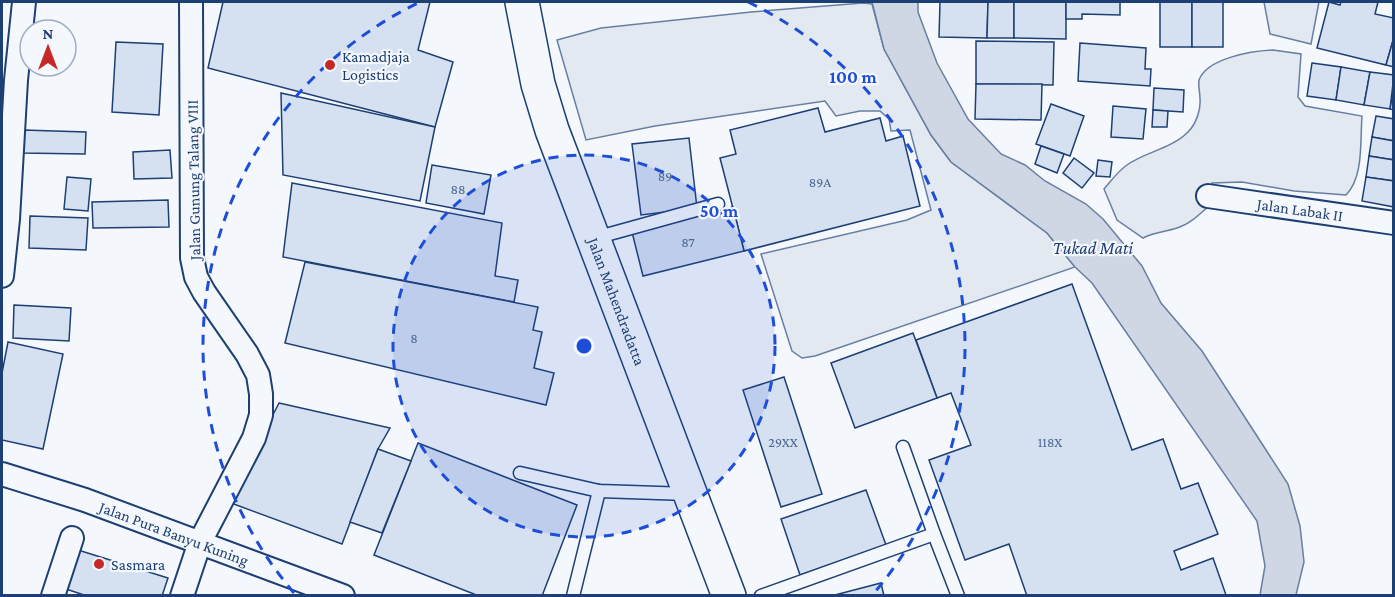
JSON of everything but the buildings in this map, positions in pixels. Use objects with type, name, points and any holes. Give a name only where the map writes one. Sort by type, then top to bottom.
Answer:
[{"type":"highway","name":"Jalan Mahendradatta","points":[[522,2],[538,84],[552,130],[729,596]]},
{"type":"street","points":[[2,276],[24,2]]},
{"type":"street","name":"Jalan Gunung Talang VIII","points":[[182,596],[200,542],[254,438],[261,415],[258,375],[247,354],[204,292],[196,277],[192,258],[191,2]]},
{"type":"street","name":"Jalan Labak II","points":[[1208,196],[1394,223]]},
{"type":"street","name":"Jalan Pura Banyu Kuning","points":[[2,474],[85,500],[343,596]]},
{"type":"street","points":[[53,596],[72,538]]},
{"type":"lane","points":[[594,238],[718,204]]},
{"type":"lane","points":[[903,447],[958,596]]},
{"type":"lane","points":[[520,473],[598,491],[691,494]]},
{"type":"lane","points":[[573,596],[598,491]]},
{"type":"lane","points":[[760,596],[934,534]]},
{"type":"shaded area","points":[[1264,2],[1319,2],[1311,44],[1270,34]]},
{"type":"shaded area","points":[[872,4],[884,49],[931,135],[951,162],[1047,233],[1075,267],[815,356],[802,358],[792,351],[761,254],[907,220],[931,210],[910,130],[891,131],[889,119],[880,111],[860,111],[836,116],[825,101],[655,126],[586,140],[557,40],[601,28]]},
{"type":"shaded area","points":[[1273,50],[1301,54],[1298,97],[1305,106],[1362,116],[1361,147],[1356,178],[1346,195],[1294,191],[1242,182],[1212,183],[1210,205],[1182,226],[1143,238],[1117,220],[1104,189],[1127,165],[1174,142],[1191,129],[1199,112],[1199,80],[1204,72],[1220,61],[1231,57]]},
{"type":"water","name":"Tukad Mati","points":[[872,2],[918,2],[918,12],[937,63],[968,119],[1001,154],[1025,165],[1045,181],[1086,204],[1103,219],[1142,266],[1161,303],[1202,351],[1288,484],[1300,526],[1304,562],[1296,595],[1260,595],[1265,566],[1257,521],[1092,283],[1075,267],[1047,233],[951,162],[931,135],[884,49]]},
{"type":"place","name":"Kamadjaja Logistics","points":[[330,65]]},
{"type":"place","name":"Sasmara","points":[[99,564]]}]
